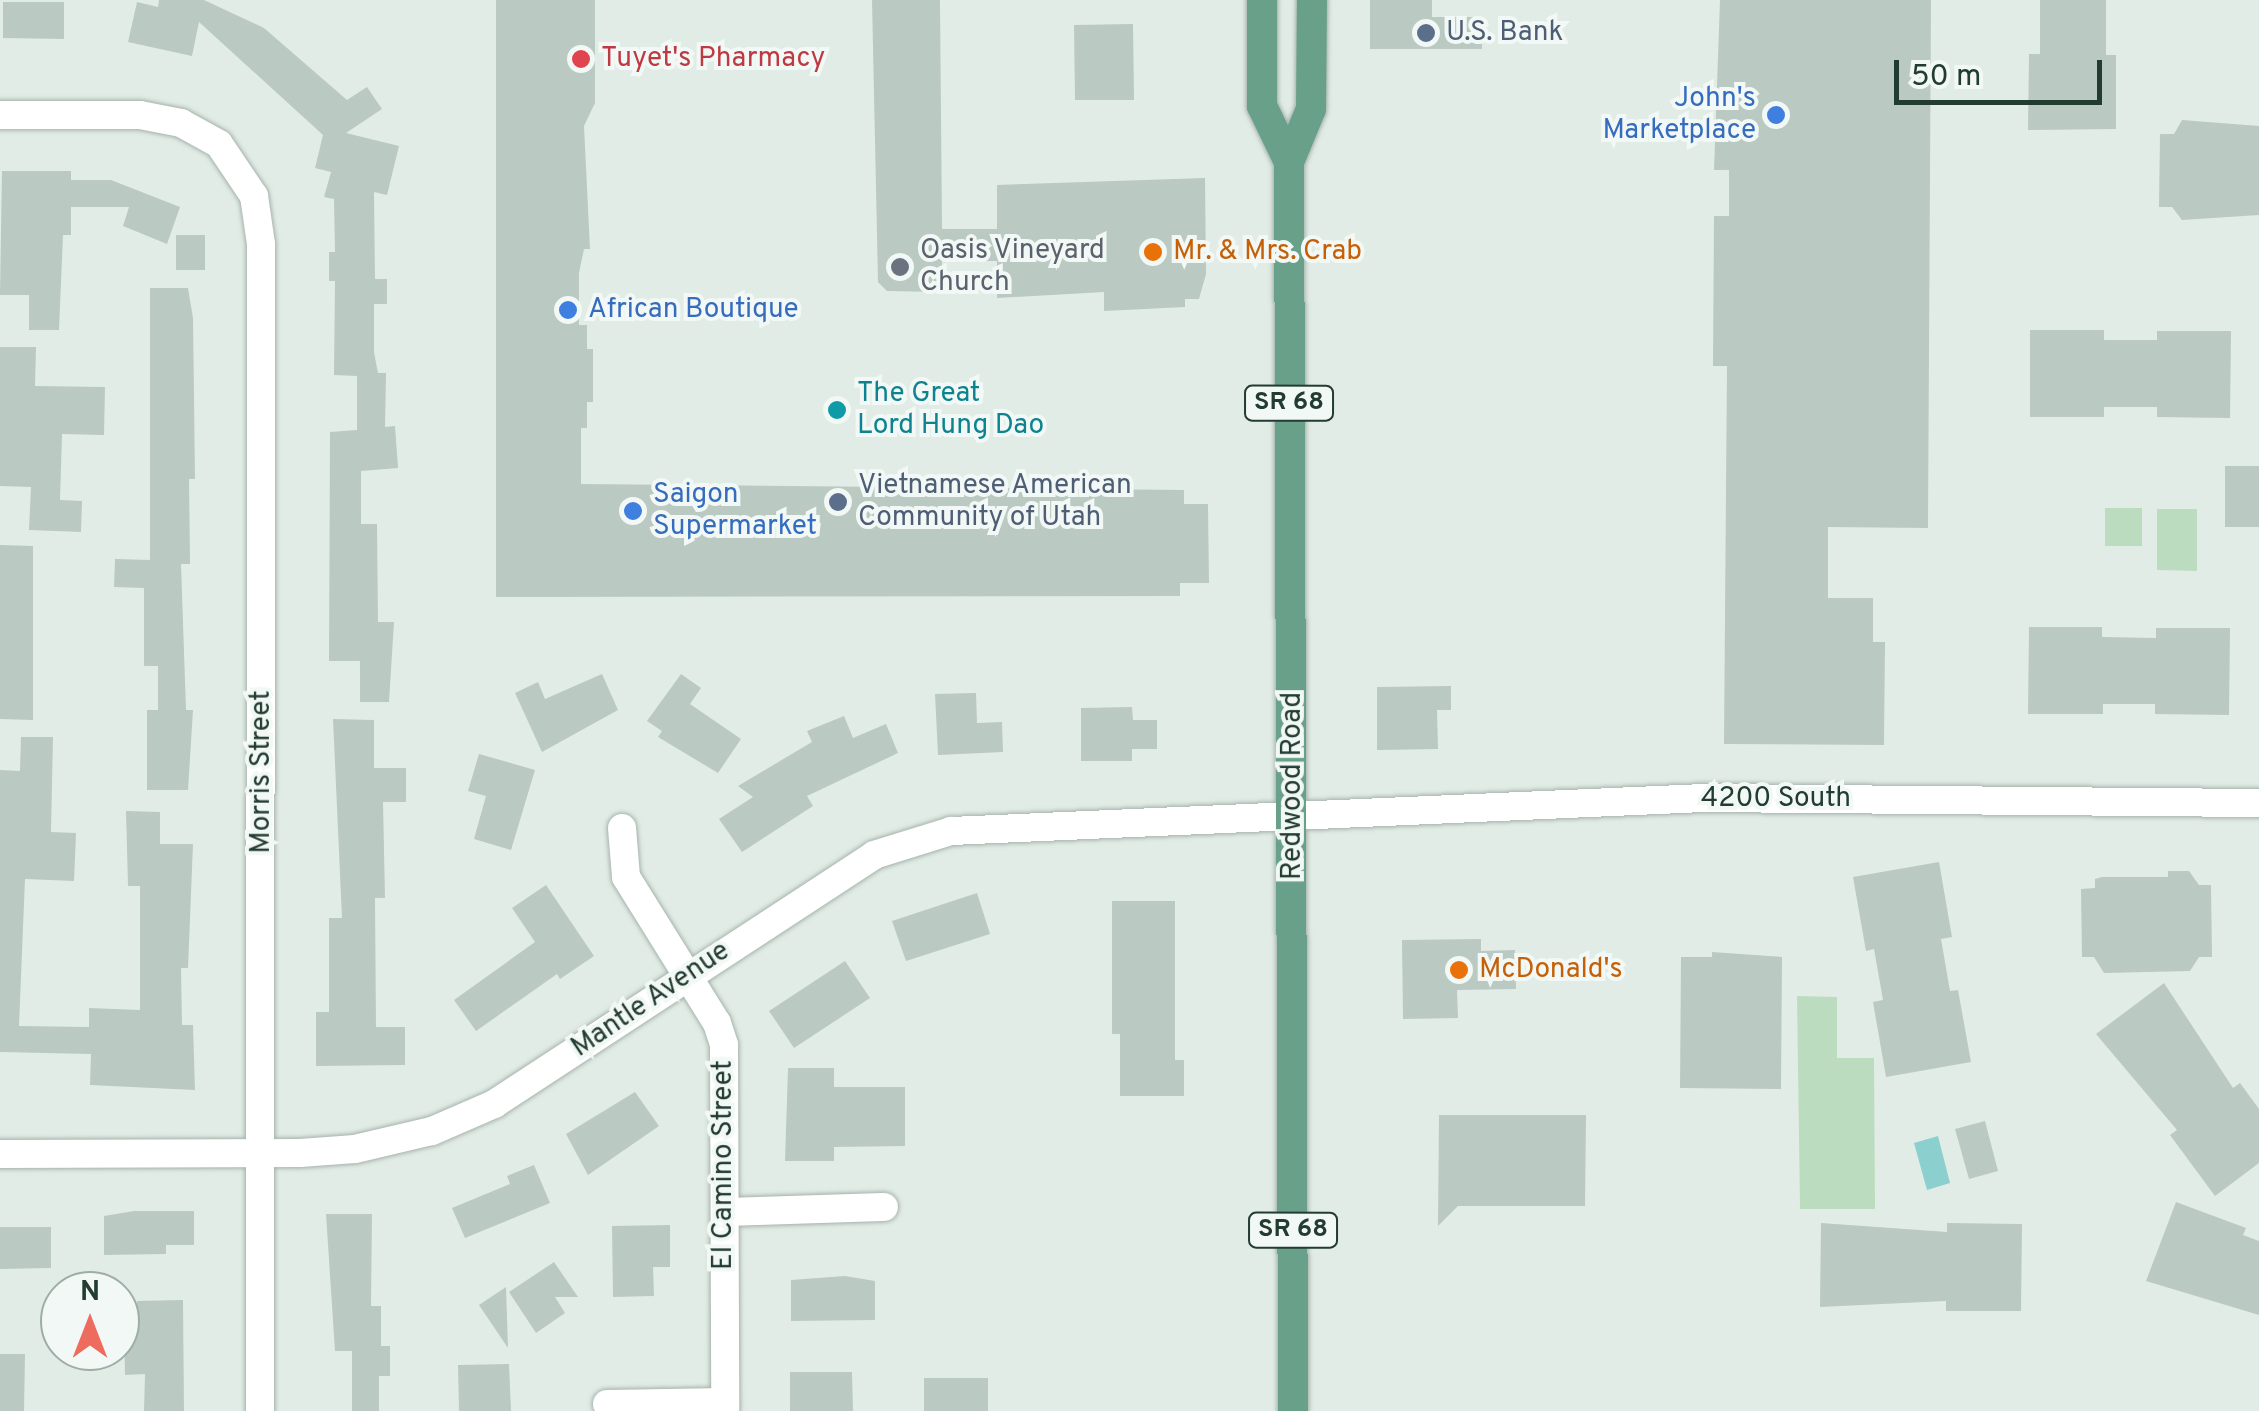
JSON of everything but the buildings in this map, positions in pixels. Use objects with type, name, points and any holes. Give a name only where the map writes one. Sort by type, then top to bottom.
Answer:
[{"type":"main road","name":"Redwood Road","points":[[1262,0],[1262,106],[1289,162]]},
{"type":"main road","name":"Redwood Road","points":[[1293,1411],[1289,162],[1312,110],[1312,0]]},
{"type":"street","name":"Morris Street","points":[[0,115],[140,114],[181,123],[220,144],[254,196],[261,244],[260,1411]]},
{"type":"street","name":"4200 South","points":[[1294,820],[1704,798],[2259,803]]},
{"type":"street","name":"Mantle Avenue","points":[[0,1154],[355,1149],[432,1131],[494,1104],[874,855],[951,830],[1011,823],[1294,820]]},
{"type":"street","name":"El Camino Street","points":[[622,828],[626,876],[724,1045],[725,1406]]},
{"type":"street","points":[[725,1212],[884,1207]]},
{"type":"street","points":[[607,1404],[725,1406]]},
{"type":"green space","points":[[2105,508],[2142,508],[2142,546],[2105,546]]},
{"type":"green space","points":[[2157,509],[2197,509],[2197,571],[2157,570]]},
{"type":"green space","points":[[1797,996],[1837,997],[1837,1058],[1874,1058],[1875,1209],[1800,1209]]},
{"type":"water","points":[[1938,1136],[1950,1183],[1927,1190],[1914,1143]]},
{"type":"place","name":"U.S. Bank","points":[[1426,33]]},
{"type":"place","name":"Tuyet's Pharmacy","points":[[581,59]]},
{"type":"place","name":"John's Marketplace","points":[[1776,115]]},
{"type":"place","name":"Mr. & Mrs. Crab","points":[[1153,252]]},
{"type":"place","name":"Oasis Vineyard Church","points":[[900,267]]},
{"type":"place","name":"African Boutique","points":[[568,310]]},
{"type":"place","name":"The Great Lord Hung Dao","points":[[837,410]]},
{"type":"place","name":"Vietnamese American Community of Utah","points":[[838,502]]},
{"type":"place","name":"Saigon Supermarket","points":[[633,511]]},
{"type":"place","name":"McDonald's","points":[[1459,970]]}]
